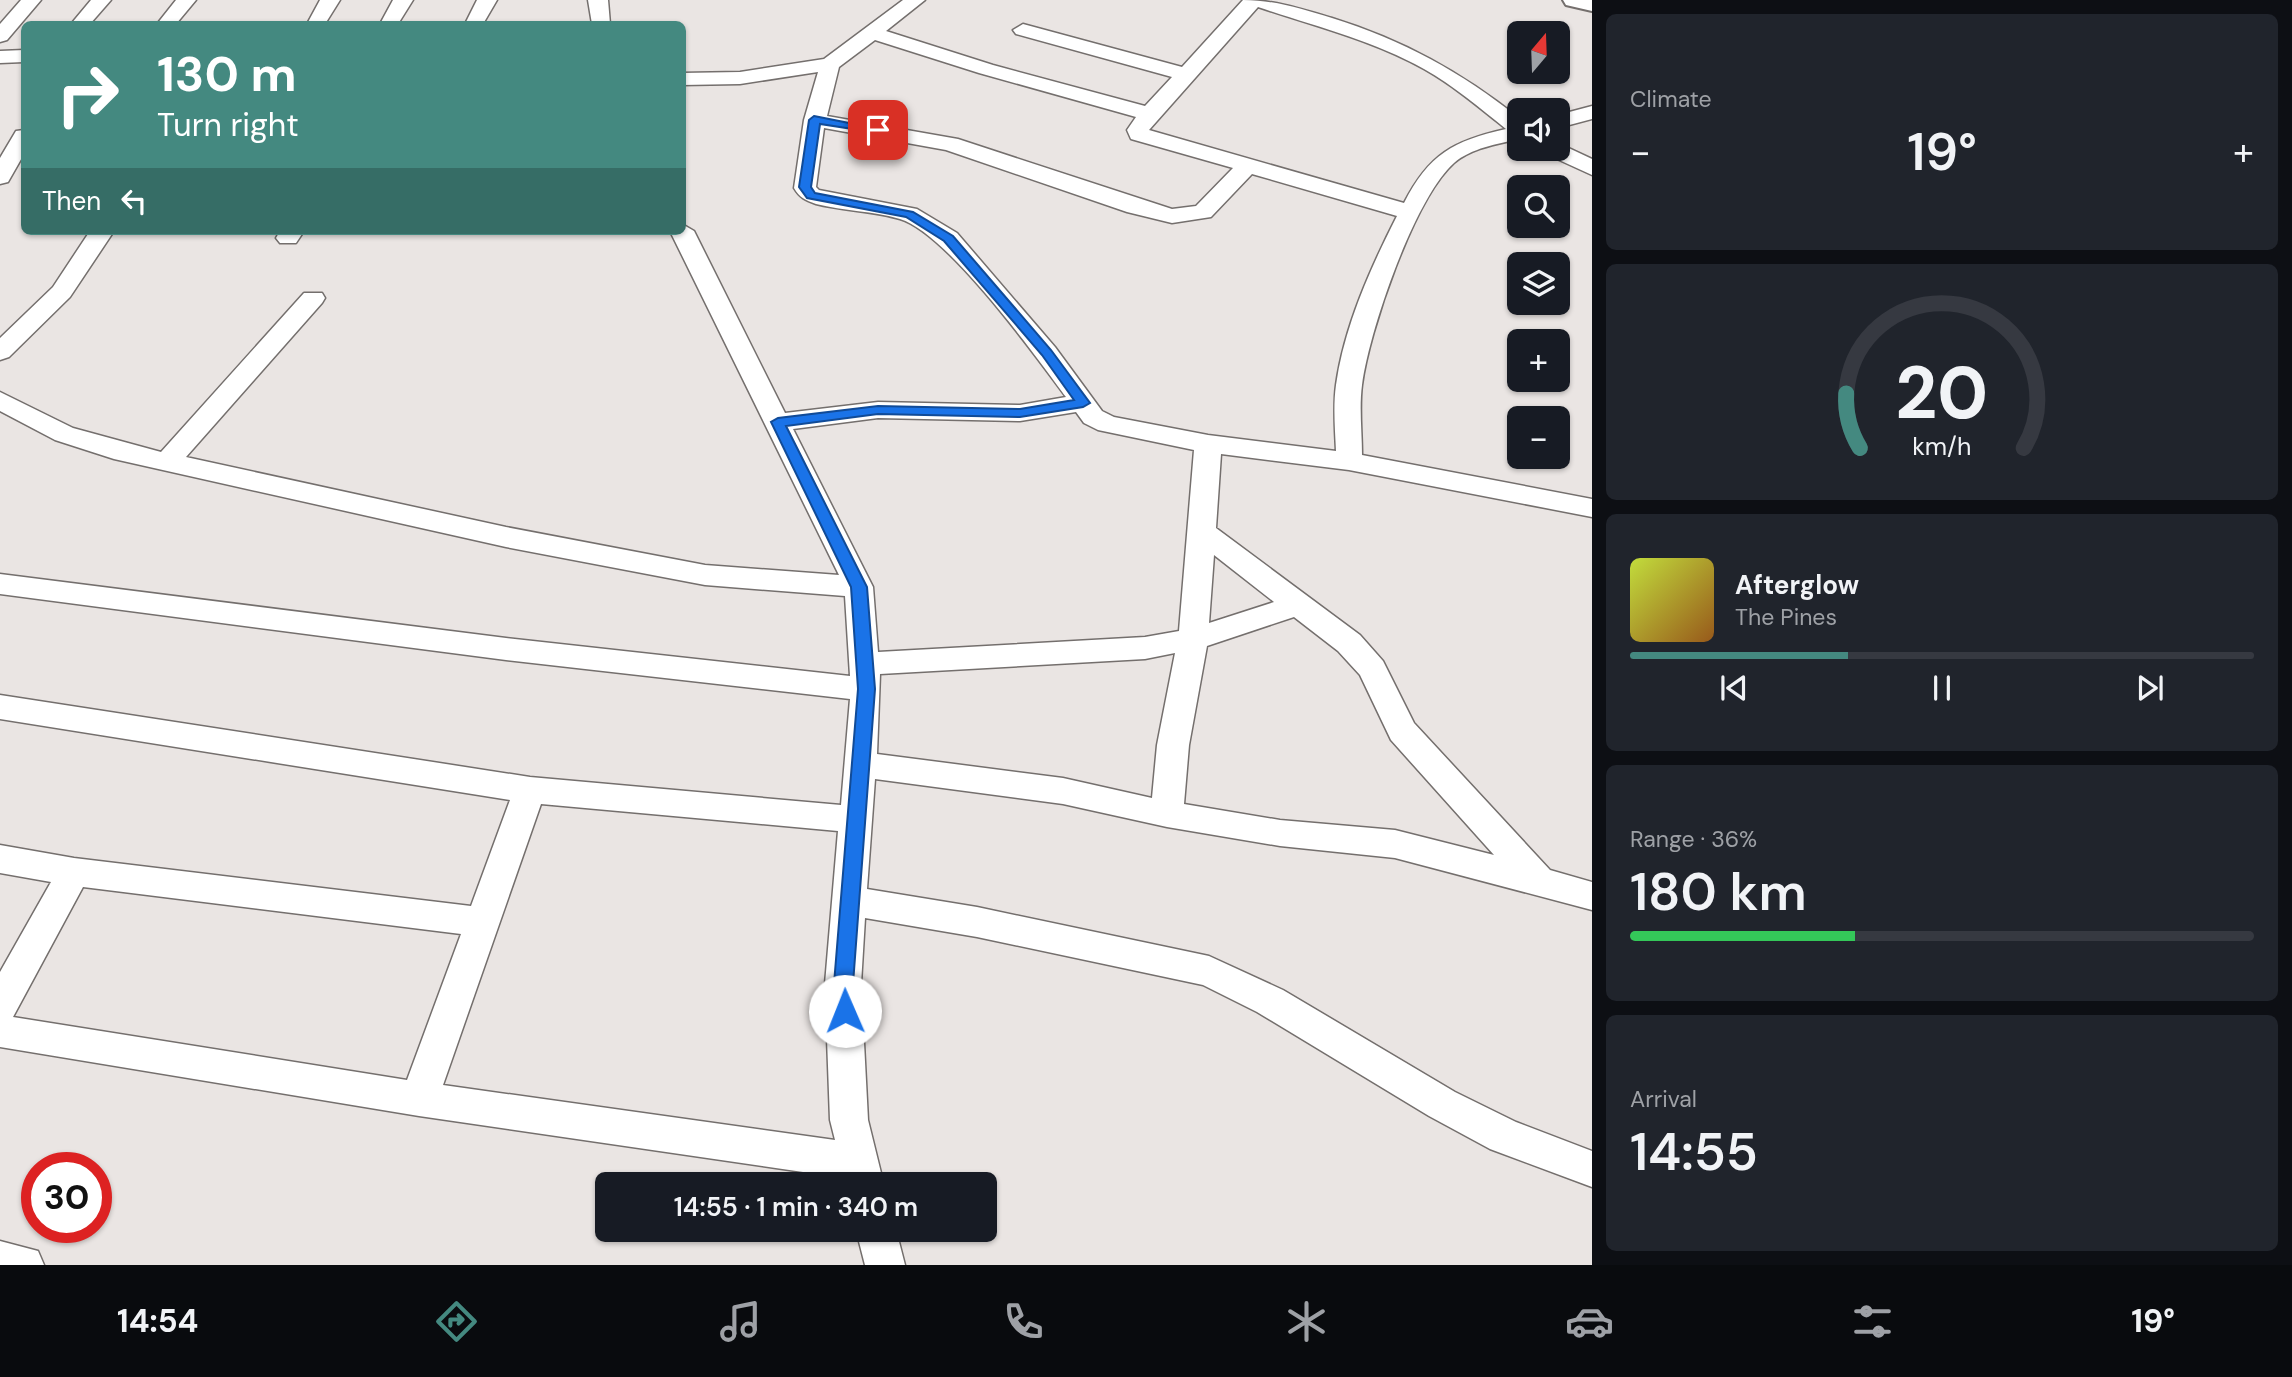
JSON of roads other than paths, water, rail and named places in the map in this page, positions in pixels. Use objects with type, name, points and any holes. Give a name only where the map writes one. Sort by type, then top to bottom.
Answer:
[{"type":"street","points":[[0,36],[31,0]]},
{"type":"street","points":[[83,21],[101,0]]},
{"type":"street","points":[[168,21],[186,0]]},
{"type":"street","points":[[319,21],[330,0]]},
{"type":"street","points":[[391,21],[403,0]]},
{"type":"street","points":[[476,21],[487,0]]},
{"type":"street","points":[[598,0],[601,21]]},
{"type":"street","points":[[1409,212],[1142,136],[1138,130],[1149,114],[1254,0],[1391,45],[1420,59],[1473,92],[1507,121]]},
{"type":"street","points":[[1575,0],[1592,4]]},
{"type":"street","points":[[686,79],[740,78],[830,64],[873,33],[907,2]]},
{"type":"street","points":[[1023,30],[1186,74]]},
{"type":"street","points":[[873,33],[986,69],[1149,114]]},
{"type":"street","points":[[0,57],[21,56]]},
{"type":"street","points":[[830,64],[814,120],[805,187],[811,195],[909,214],[949,238],[1046,352],[1093,417],[1107,424],[1208,444],[1349,461],[1592,508]]},
{"type":"street","points":[[1570,118],[1592,112]]},
{"type":"street","points":[[814,120],[950,145],[1135,207],[1171,216],[1203,212],[1247,166]]},
{"type":"street","points":[[1349,461],[1349,386],[1356,347],[1409,212],[1429,177],[1447,158],[1479,142],[1507,134]]},
{"type":"street","points":[[0,177],[21,141]]},
{"type":"street","points":[[1570,157],[1592,168]]},
{"type":"street","points":[[0,352],[62,292],[99,235]]},
{"type":"street","points":[[684,235],[859,587],[866,677],[858,820],[844,984],[849,1120],[863,1172]]},
{"type":"street","points":[[168,461],[313,298]]},
{"type":"street","points":[[0,400],[64,434],[114,450],[506,537],[705,575],[859,587]]},
{"type":"street","points":[[778,422],[878,410],[1020,413],[1083,403]]},
{"type":"street","points":[[1167,814],[1173,745],[1193,639],[1208,444]]},
{"type":"street","points":[[1201,531],[1349,643],[1372,669],[1402,731],[1539,881]]},
{"type":"street","points":[[0,584],[506,649],[866,677],[1132,649],[1193,639],[1298,604]]},
{"type":"street","points":[[0,707],[530,790],[858,820]]},
{"type":"street","points":[[861,765],[1063,791],[1167,814],[1280,833],[1395,844],[1592,896]]},
{"type":"street","points":[[419,1099],[530,790]]},
{"type":"street","points":[[0,859],[74,872],[482,922]]},
{"type":"street","points":[[0,1006],[74,872]]},
{"type":"street","points":[[851,901],[977,922],[1209,971],[1270,1000],[1442,1104],[1504,1136],[1592,1170]]},
{"type":"street","points":[[0,1031],[857,1172]]},
{"type":"street","points":[[879,1242],[885,1265]]},
{"type":"street","points":[[0,1261],[24,1265]]}]
